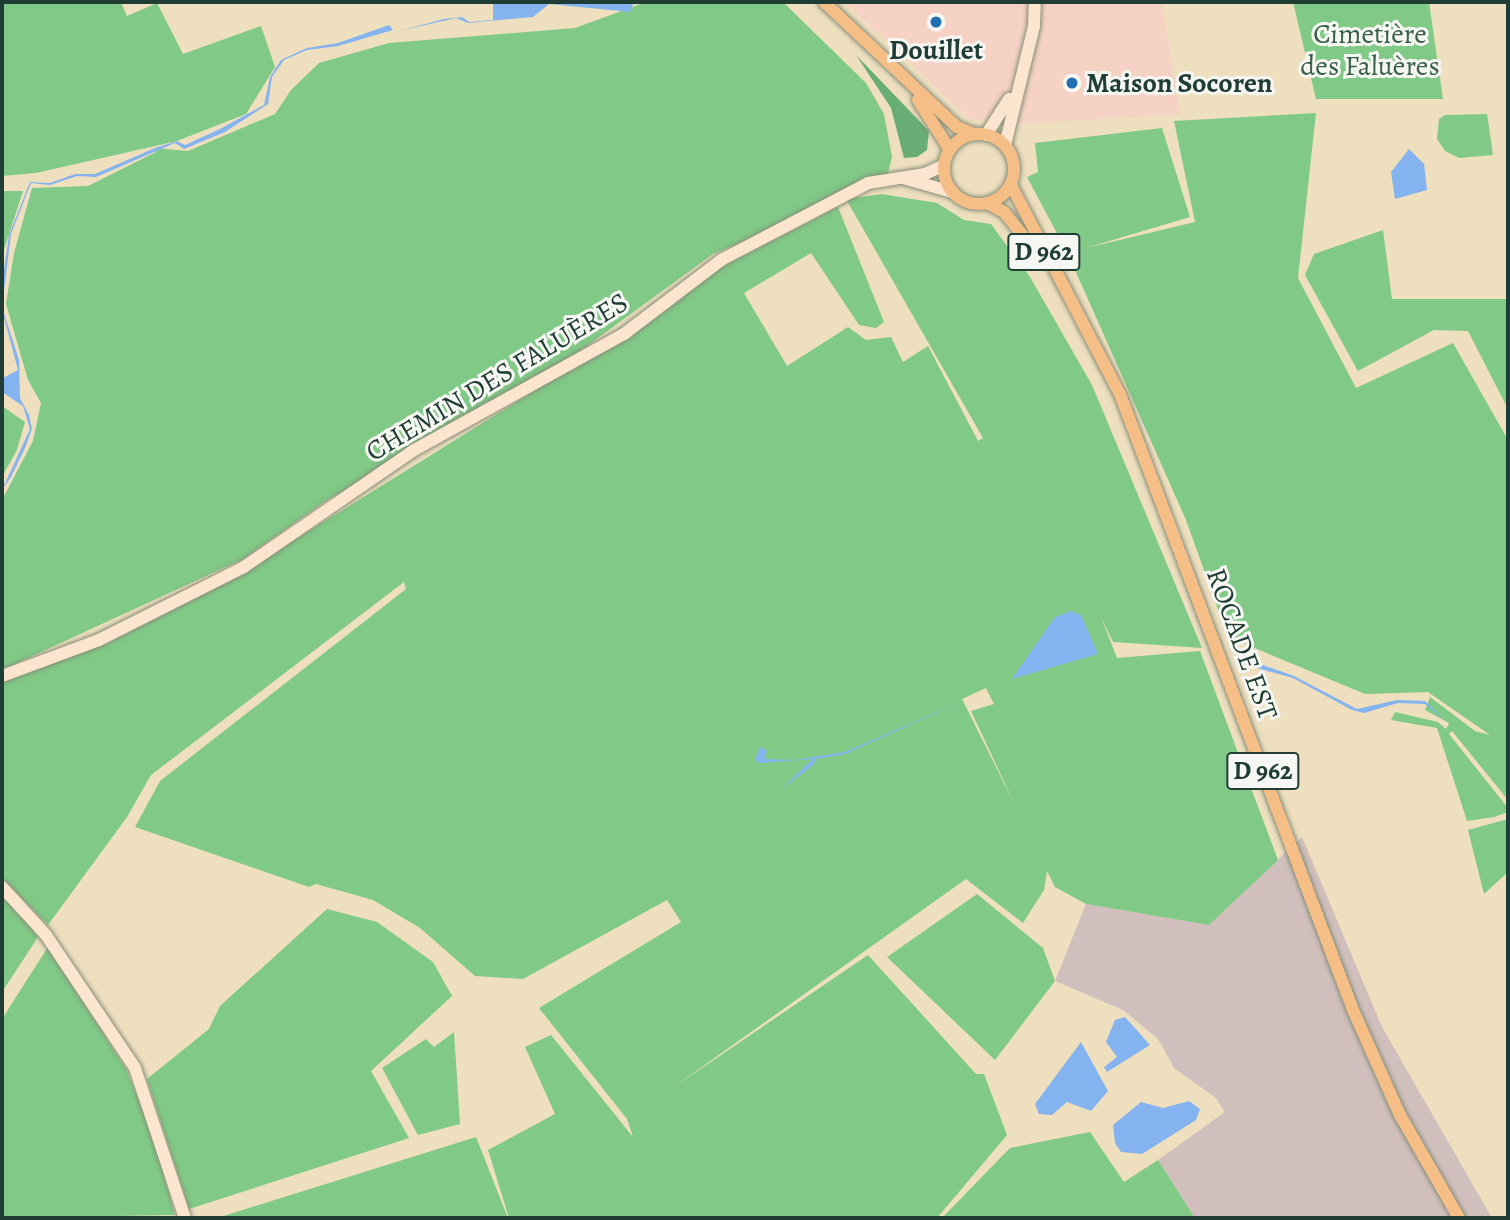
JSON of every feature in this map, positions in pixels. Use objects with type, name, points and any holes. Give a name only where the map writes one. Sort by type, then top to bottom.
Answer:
[{"type":"main road","points":[[824,2],[896,73],[957,127],[980,134],[1005,145],[1014,164],[1011,185],[987,203],[968,202],[953,192],[944,164],[950,150],[980,134]]},
{"type":"main road","points":[[896,73],[950,150]]},
{"type":"main road","name":"ROCADE EST","points":[[1011,185],[1082,316],[1120,394],[1162,497],[1353,1010],[1400,1115],[1459,1218]]},
{"type":"main road","name":"ROCADE EST","points":[[987,203],[1004,212],[1023,233],[1082,316]]},
{"type":"street","points":[[1005,145],[1016,86],[1034,26],[1035,2]]},
{"type":"street","points":[[980,134],[1016,86]]},
{"type":"street","name":"CHEMIN DES FALUÈRES","points":[[2,676],[99,640],[244,567],[414,450],[624,334],[721,260],[868,183],[903,178],[944,164]]},
{"type":"street","name":"CHEMIN DES FALUÈRES","points":[[903,178],[953,192]]},
{"type":"street","points":[[2,887],[46,934],[135,1068],[185,1218]]},
{"type":"shaded area","points":[[845,2],[1162,2],[1180,114],[1014,124],[970,119]]},
{"type":"shaded area","points":[[1302,837],[1382,1027],[1492,1218],[1195,1218],[1158,1160],[1225,1112],[1216,1098],[1174,1068],[1158,1039],[1123,1010],[1055,981],[1086,904],[1209,925]]},
{"type":"green space","points":[[2,2],[121,2],[127,16],[157,3],[183,54],[261,26],[275,67],[246,114],[177,141],[36,173],[2,176]]},
{"type":"green space","points":[[646,2],[783,2],[866,83],[884,114],[892,157],[886,181],[713,254],[536,383],[327,500],[243,559],[2,670],[2,500],[33,441],[41,403],[28,380],[6,304],[14,253],[32,188],[88,186],[156,152],[155,148],[188,151],[275,114],[291,90],[319,63],[389,43],[575,28]]},
{"type":"green space","name":"Cimetière des Faluères","points":[[1293,2],[1429,2],[1443,99],[1316,99]]},
{"type":"green space","points":[[856,55],[929,131],[927,150],[917,157],[904,158],[891,108]]},
{"type":"green space","points":[[1316,113],[1298,278],[1356,388],[1453,343],[1508,440],[1508,800],[1452,731],[1449,734],[1508,808],[1508,812],[1494,817],[1467,821],[1437,728],[1391,720],[1395,712],[1438,722],[1446,729],[1449,723],[1425,710],[1430,697],[1475,731],[1490,735],[1428,692],[1365,694],[1228,637],[1186,520],[1067,252],[1027,177],[1038,172],[1035,143],[1162,128],[1190,217],[1086,248],[1195,222],[1174,121]]},
{"type":"green space","points":[[1487,114],[1493,155],[1459,158],[1445,151],[1437,139],[1439,119],[1445,115]]},
{"type":"green space","points":[[2,191],[23,191],[2,256]]},
{"type":"green space","points":[[882,194],[937,203],[964,220],[991,224],[1030,277],[1092,385],[1202,648],[1113,642],[1101,617],[1117,658],[1200,651],[1278,860],[1209,925],[1086,904],[1055,887],[1047,871],[1044,890],[1023,923],[966,879],[671,1089],[868,955],[976,1074],[984,1074],[1007,1135],[937,1218],[509,1218],[488,1150],[555,1114],[525,1047],[551,1035],[633,1137],[627,1119],[539,1008],[681,922],[667,900],[523,979],[475,976],[420,928],[373,900],[316,884],[309,887],[135,827],[160,781],[406,589],[404,582],[151,775],[127,817],[48,925],[2,878],[2,681],[106,644],[222,585],[663,311],[710,273],[838,207],[884,322],[876,328],[859,325],[811,253],[744,293],[787,366],[848,327],[866,340],[891,337],[903,362],[928,346],[978,441],[983,438],[846,199]],"holes":[[[986,688],[994,704],[971,711],[1015,805],[962,699]]]},
{"type":"green space","points":[[1383,230],[1392,299],[1508,299],[1508,409],[1468,331],[1434,330],[1358,371],[1305,275],[1314,254]]},
{"type":"green space","points":[[2,406],[25,422],[17,450],[2,477]]},
{"type":"green space","points":[[1508,819],[1508,872],[1484,894],[1468,830]]},
{"type":"green space","points":[[2,887],[38,937],[2,992]]},
{"type":"green space","points":[[977,894],[1043,948],[1055,981],[995,1060],[887,957]]},
{"type":"green space","points":[[327,909],[377,922],[433,962],[452,996],[371,1071],[409,1138],[189,1209],[147,1079],[209,1029],[220,1006]]},
{"type":"green space","points":[[48,947],[126,1069],[153,1136],[175,1215],[2,1218],[2,1019]]},
{"type":"green space","points":[[454,1032],[460,1124],[418,1135],[382,1068],[426,1039],[434,1047]]},
{"type":"green space","points":[[1090,1132],[1124,1182],[1158,1160],[1195,1218],[942,1218],[1010,1148]]},
{"type":"green space","points":[[476,1137],[508,1218],[217,1218]]},
{"type":"water","points":[[634,2],[630,12],[549,4],[533,17],[468,23],[456,18],[399,31],[444,19],[462,17],[469,22],[493,20],[493,3]]},
{"type":"water","points":[[389,25],[393,30],[338,46],[307,50],[284,60],[272,77],[268,104],[225,132],[184,149],[175,143],[96,177],[77,176],[50,185],[31,183],[11,234],[2,307],[2,283],[9,235],[30,182],[50,183],[75,174],[95,174],[155,148],[177,141],[185,145],[264,105],[270,77],[281,60],[307,48],[338,43]]},
{"type":"water","points":[[1409,149],[1424,164],[1427,190],[1395,199],[1391,172]]},
{"type":"water","points":[[2,307],[19,360],[20,398],[29,415],[32,429],[11,477],[2,490],[30,429],[23,406],[2,392],[3,378],[18,370]]},
{"type":"water","points":[[1071,611],[1081,615],[1098,654],[1012,679],[1055,617]]},
{"type":"water","points":[[1235,655],[1294,676],[1357,709],[1397,700],[1425,701],[1445,721],[1425,704],[1398,703],[1364,713],[1352,710],[1293,678],[1257,668]]},
{"type":"water","points":[[970,698],[845,754],[815,759],[814,764],[780,790],[813,759],[759,763],[755,760],[760,747],[767,751],[764,759],[794,760],[845,752]]},
{"type":"water","points":[[1125,1017],[1150,1045],[1107,1072],[1104,1067],[1117,1057],[1106,1042],[1115,1020]]},
{"type":"water","points":[[1081,1042],[1108,1091],[1091,1111],[1067,1102],[1052,1115],[1039,1114],[1035,1104]]},
{"type":"water","points":[[1189,1101],[1200,1109],[1196,1120],[1142,1154],[1121,1152],[1115,1143],[1113,1125],[1141,1102],[1163,1108]]},
{"type":"place","name":"Douillet","points":[[936,22]]},
{"type":"place","name":"Maison Socoren","points":[[1072,83]]}]
